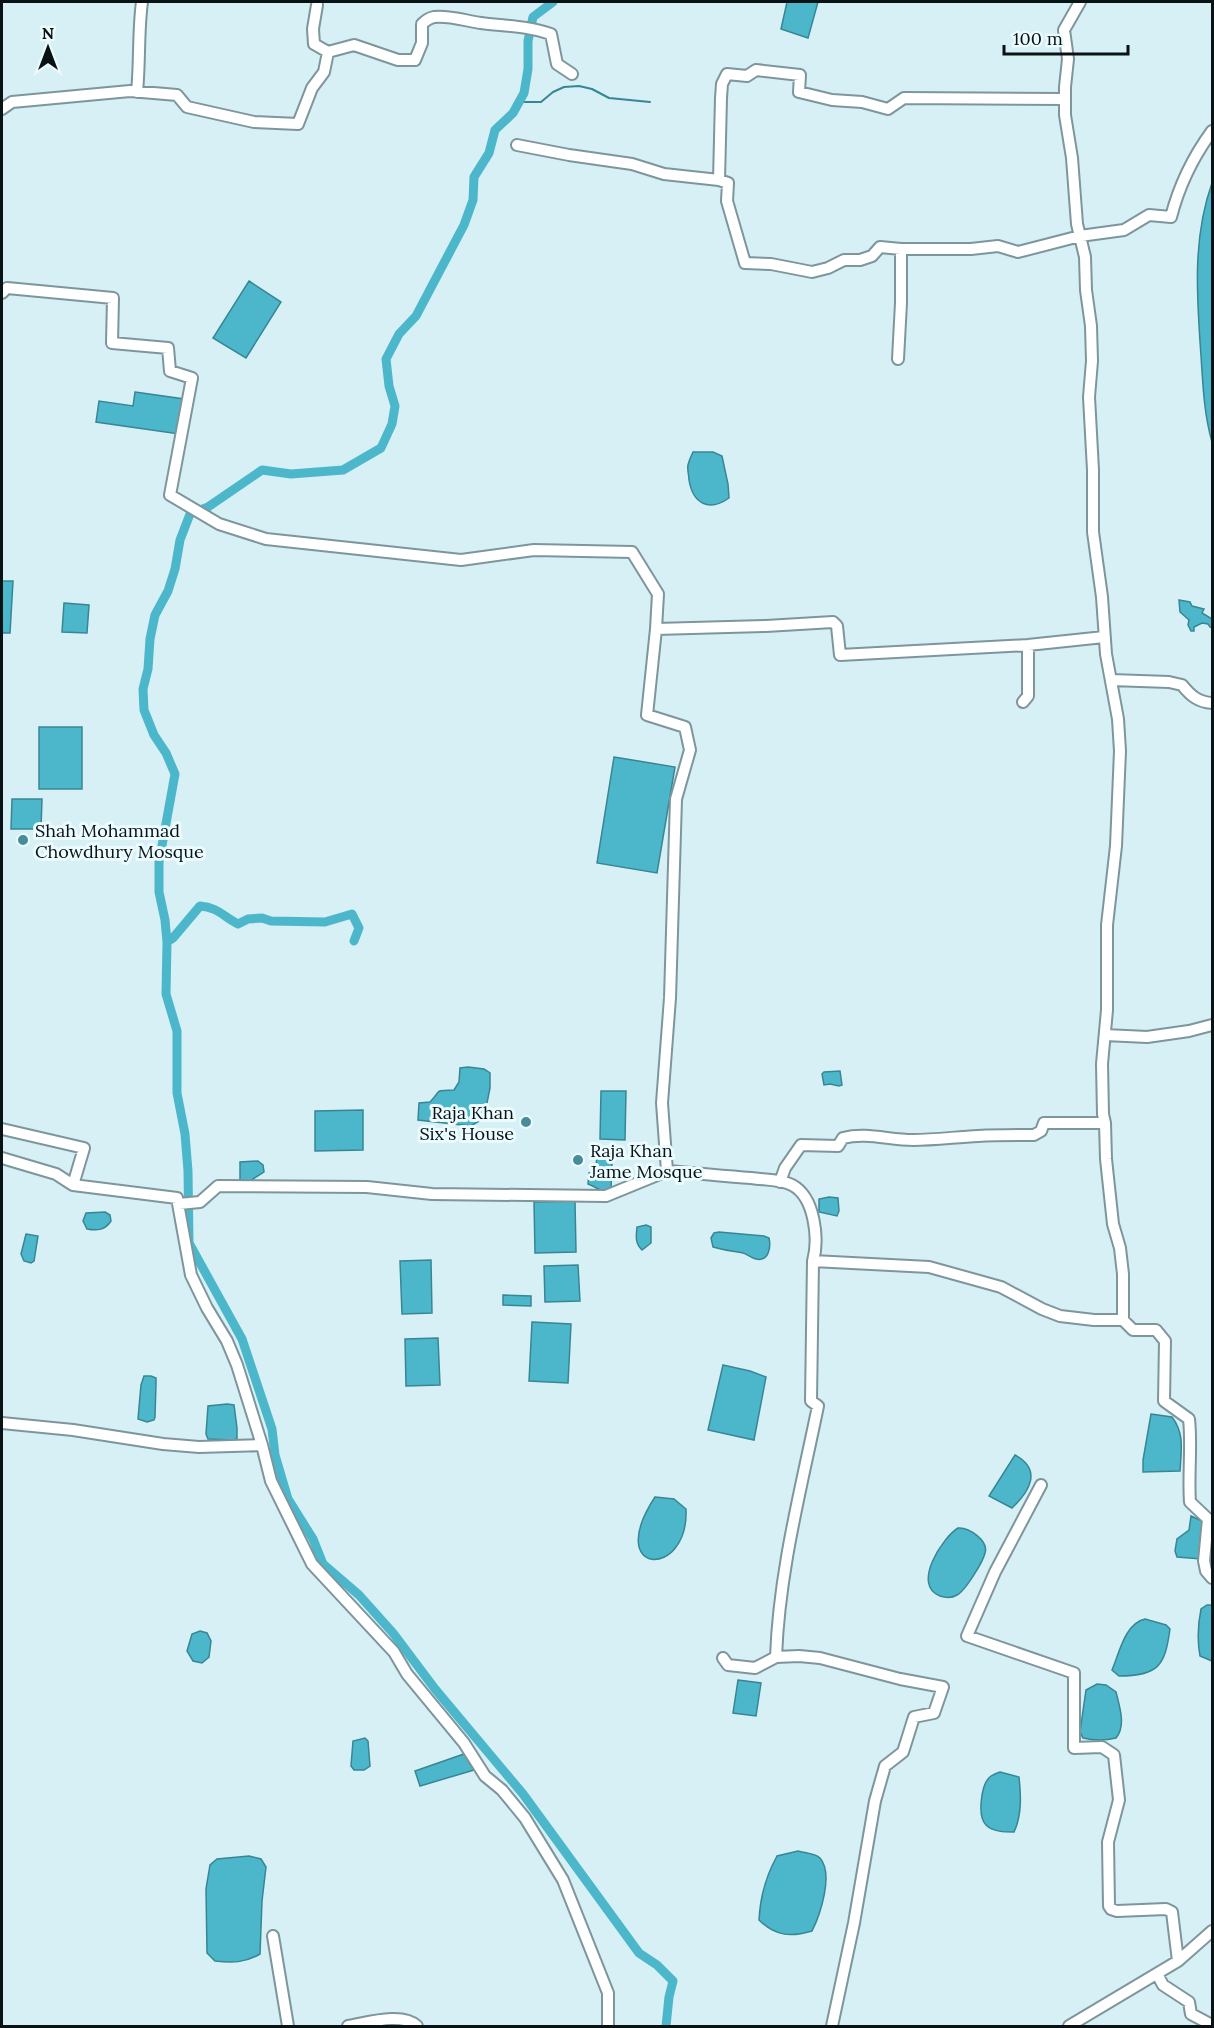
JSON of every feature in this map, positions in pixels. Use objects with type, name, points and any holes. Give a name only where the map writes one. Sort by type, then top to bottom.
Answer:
[{"type":"street","points":[[137,92],[140,62],[139,21],[142,2]]},
{"type":"street","points":[[1080,2],[1064,30],[1068,59],[1065,115],[1072,158],[1077,224],[1085,257],[1086,290],[1091,326],[1092,361],[1089,397],[1093,470],[1093,532],[1102,597],[1104,637],[1118,719],[1120,751],[1116,846],[1107,925],[1105,1035],[1102,1064],[1106,1159],[1113,1224],[1120,1248],[1123,1274],[1123,1320],[1133,1330],[1156,1330],[1165,1341],[1164,1401],[1189,1419],[1190,1502],[1210,1519],[1204,1561],[1206,1571],[1212,1578]]},
{"type":"street","points":[[317,5],[313,29],[314,44],[328,52],[354,45],[398,60],[415,60],[422,43],[422,24],[431,17],[514,26],[551,34],[557,64],[572,74]]},
{"type":"street","points":[[2,109],[12,102],[98,93],[137,92],[177,95],[187,106],[254,122],[298,124],[312,88],[324,72],[328,52]]},
{"type":"street","points":[[719,180],[722,84],[727,74],[747,76],[756,70],[800,75],[799,92],[832,100],[862,102],[888,109],[904,98],[1065,99]]},
{"type":"street","points":[[517,145],[632,164],[664,174],[728,183],[727,201],[745,262],[771,264],[812,272],[828,268],[844,260],[860,260],[872,256],[880,247],[971,249],[998,246],[1018,252],[1080,236],[1124,230],[1149,215],[1171,217],[1178,190],[1212,131]]},
{"type":"street","points":[[898,359],[901,249]]},
{"type":"street","points":[[2,293],[7,288],[113,298],[112,343],[168,348],[170,371],[192,378],[170,495],[219,524],[266,539],[461,560],[534,550],[632,552],[658,594],[647,716],[685,727],[690,750],[676,799],[670,998],[662,1103],[667,1171]]},
{"type":"street","points":[[656,629],[834,622],[837,626],[840,656],[1028,645],[1104,637]]},
{"type":"street","points":[[1023,702],[1028,696],[1028,645]]},
{"type":"street","points":[[1111,680],[1176,683],[1182,685],[1191,696],[1204,703],[1212,703]]},
{"type":"street","points":[[1105,1035],[1147,1037],[1212,1025]]},
{"type":"street","points":[[780,1182],[785,1168],[801,1145],[838,1146],[843,1137],[874,1136],[909,1140],[943,1140],[976,1136],[1034,1135],[1041,1131],[1044,1123],[1105,1123]]},
{"type":"street","points":[[2,1129],[84,1148],[73,1185]]},
{"type":"street","points":[[2,1158],[56,1174],[73,1185],[177,1198],[191,1275],[227,1341],[237,1365],[271,1481],[312,1564],[394,1652],[407,1674],[464,1743],[485,1776],[502,1790],[525,1818],[563,1880],[608,1993],[608,2026]]},
{"type":"street","points":[[179,1204],[200,1202],[218,1186],[367,1187],[432,1194],[606,1196],[667,1171],[792,1185],[810,1209],[816,1228],[816,1248],[813,1261],[811,1401],[818,1406],[791,1532],[777,1633],[777,1657]]},
{"type":"street","points":[[813,1261],[929,1267],[1001,1287],[1042,1310],[1060,1316],[1094,1320],[1123,1320]]},
{"type":"street","points":[[2,1422],[163,1444],[208,1447],[262,1445]]},
{"type":"street","points":[[1041,1485],[995,1572],[967,1636],[1074,1673],[1074,1748],[1102,1747],[1114,1755],[1119,1800],[1108,1842],[1108,1906],[1111,1910],[1117,1911],[1166,1908],[1172,1912],[1178,1961]]},
{"type":"street","points":[[723,1658],[728,1665],[755,1668],[777,1657],[820,1658],[895,1678],[943,1687],[934,1713],[914,1717],[903,1752],[885,1766],[868,1836],[854,1923],[832,2026]]},
{"type":"street","points":[[1069,2026],[1178,1961],[1212,1931]]},
{"type":"street","points":[[273,1936],[288,2026]]},
{"type":"street","points":[[1157,1974],[1163,1985],[1189,2002],[1191,2014],[1212,2025]]},
{"type":"street","points":[[348,2026],[404,2019],[417,2026]]},
{"type":"water","points":[[787,2],[818,2],[808,38],[781,29]]},
{"type":"water","points":[[1212,183],[1212,442],[1204,400],[1197,291],[1201,225]]},
{"type":"water","points":[[249,281],[281,302],[246,358],[213,338]]},
{"type":"water","points":[[135,392],[184,399],[179,434],[96,422],[99,401],[133,406]]},
{"type":"water","points":[[693,452],[713,452],[722,456],[729,498],[709,505],[698,500],[694,495],[688,469]]},
{"type":"water","points":[[2,581],[13,581],[10,633],[2,633]]},
{"type":"water","points":[[1179,600],[1190,602],[1192,606],[1204,609],[1202,613],[1212,619],[1212,628],[1202,623],[1191,631],[1188,625],[1189,620],[1180,612]]},
{"type":"water","points":[[64,603],[89,605],[87,633],[62,632]]},
{"type":"water","points":[[39,727],[82,727],[82,789],[39,789]]},
{"type":"water","points":[[614,757],[675,767],[657,873],[597,863]]},
{"type":"water","points":[[12,799],[42,799],[41,829],[11,829]]},
{"type":"water","points":[[460,1068],[484,1069],[490,1073],[490,1088],[484,1118],[471,1126],[418,1120],[419,1103],[430,1102],[440,1091],[454,1090],[459,1082]]},
{"type":"water","points":[[840,1071],[842,1085],[824,1085],[822,1074],[824,1072]]},
{"type":"water","points":[[601,1091],[626,1091],[625,1140],[600,1139]]},
{"type":"water","points":[[363,1110],[363,1150],[315,1151],[315,1111]]},
{"type":"water","points":[[597,1157],[605,1158],[612,1163],[611,1189],[602,1190],[588,1184],[589,1173],[595,1172]]},
{"type":"water","points":[[258,1161],[263,1165],[264,1172],[250,1181],[240,1180],[240,1162]]},
{"type":"water","points":[[838,1198],[837,1216],[819,1212],[819,1199]]},
{"type":"water","points":[[575,1201],[576,1252],[535,1253],[534,1202]]},
{"type":"water","points":[[105,1212],[110,1215],[111,1221],[104,1228],[87,1229],[83,1221],[86,1213]]},
{"type":"water","points":[[646,1225],[651,1227],[651,1243],[642,1250],[636,1240],[637,1227]]},
{"type":"water","points":[[714,1233],[769,1238],[768,1253],[764,1258],[756,1259],[743,1253],[713,1247],[711,1238]]},
{"type":"water","points":[[26,1234],[38,1236],[34,1261],[31,1263],[24,1261],[21,1254]]},
{"type":"water","points":[[431,1260],[432,1313],[402,1314],[400,1261]]},
{"type":"water","points":[[578,1265],[580,1301],[545,1302],[544,1266]]},
{"type":"water","points":[[503,1295],[531,1296],[531,1306],[503,1305]]},
{"type":"water","points":[[532,1322],[571,1324],[568,1383],[529,1381]]},
{"type":"water","points":[[438,1338],[440,1385],[406,1386],[405,1339]]},
{"type":"water","points":[[723,1365],[766,1377],[754,1440],[708,1430]]},
{"type":"water","points":[[144,1376],[156,1378],[155,1417],[154,1420],[147,1422],[138,1419]]},
{"type":"water","points":[[234,1405],[237,1439],[208,1439],[206,1434],[208,1406]]},
{"type":"water","points":[[1151,1414],[1172,1417],[1176,1423],[1181,1443],[1180,1471],[1143,1472]]},
{"type":"water","points":[[1015,1455],[1024,1461],[1031,1474],[1028,1488],[1012,1508],[989,1496]]},
{"type":"water","points":[[655,1497],[674,1499],[686,1509],[683,1532],[675,1548],[664,1557],[652,1559],[643,1554],[638,1542],[642,1523]]},
{"type":"water","points":[[1191,1516],[1204,1522],[1201,1559],[1177,1557],[1175,1551],[1177,1539],[1189,1530]]},
{"type":"water","points":[[958,1528],[977,1536],[984,1544],[985,1553],[964,1588],[953,1597],[942,1597],[932,1590],[928,1582],[929,1572],[938,1551]]},
{"type":"water","points":[[1212,1605],[1212,1661],[1200,1656],[1198,1644],[1201,1609]]},
{"type":"water","points":[[1145,1619],[1166,1625],[1170,1629],[1162,1660],[1151,1671],[1143,1674],[1119,1676],[1112,1670],[1124,1640],[1132,1626]]},
{"type":"water","points":[[200,1631],[207,1633],[211,1641],[209,1657],[202,1663],[193,1661],[187,1651],[192,1634]]},
{"type":"water","points":[[738,1680],[761,1683],[756,1716],[733,1713]]},
{"type":"water","points":[[1097,1684],[1106,1685],[1116,1692],[1121,1728],[1116,1738],[1092,1740],[1083,1738],[1080,1732],[1086,1690]]},
{"type":"water","points":[[365,1738],[368,1741],[370,1766],[364,1770],[354,1770],[351,1766],[353,1741]]},
{"type":"water","points":[[464,1754],[474,1770],[420,1786],[415,1771]]},
{"type":"water","points":[[1000,1772],[1019,1777],[1020,1812],[1014,1832],[992,1829],[983,1821],[981,1800],[985,1785],[991,1776]]},
{"type":"water","points":[[798,1851],[820,1858],[826,1874],[824,1895],[812,1931],[791,1935],[778,1933],[759,1920],[764,1887],[777,1856]]},
{"type":"water","points":[[249,1856],[261,1859],[266,1867],[260,1954],[238,1962],[215,1961],[207,1953],[206,1889],[210,1865],[217,1859]]},
{"type":"waterway","points":[[553,2],[533,17],[528,41],[528,69],[524,93],[513,113],[495,130],[489,153],[474,177],[473,200],[464,225],[416,316],[399,334],[386,359],[389,386],[395,406],[392,424],[381,448],[343,470],[291,474],[262,470],[208,507],[190,514],[180,540],[168,591],[155,615],[143,689],[144,710],[154,735],[166,753],[175,774],[159,862],[159,892],[167,942],[166,994],[177,1031],[177,1093],[185,1134],[188,1171],[189,1243],[242,1339],[272,1429],[275,1455],[288,1499],[313,1539],[323,1564],[359,1595],[393,1633],[435,1689],[523,1794],[639,1953],[657,1965],[673,1981],[666,2026]]},
{"type":"waterway","points":[[519,102],[541,102],[553,92],[564,87],[579,86],[592,89],[609,98],[650,102]]},
{"type":"waterway","points":[[167,942],[200,906],[216,910],[238,924],[248,919],[262,918],[271,921],[325,922],[352,914],[359,928],[354,941]]},
{"type":"place","name":"Shah Mohammad Chowdhury Mosque","points":[[23,840]]},
{"type":"place","name":"Raja Khan Six's House","points":[[526,1122]]},
{"type":"place","name":"Raja Khan Jame Mosque","points":[[578,1160]]}]
